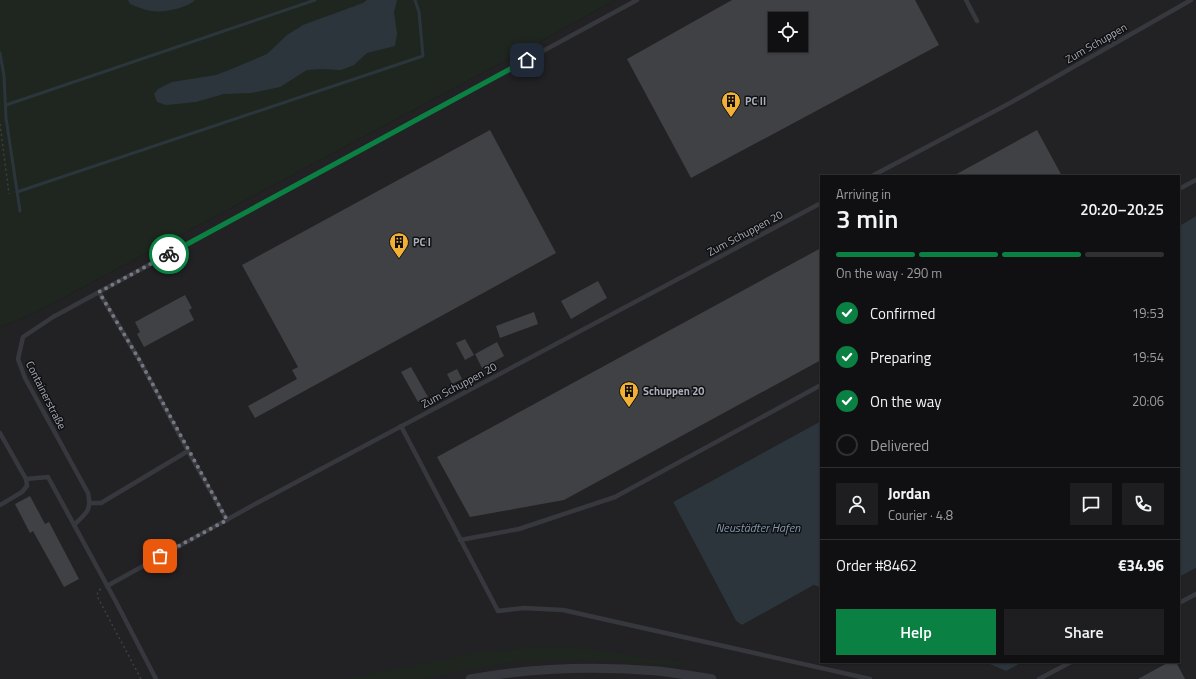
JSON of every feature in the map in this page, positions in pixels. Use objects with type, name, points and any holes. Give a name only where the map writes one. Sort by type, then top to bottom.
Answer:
[{"type":"street","points":[[470,679],[536,671],[598,668],[659,671],[712,679]]},
{"type":"lane","name":"Containerstraße","points":[[90,504],[88,493],[25,378],[18,359],[23,337],[53,317],[637,0]]},
{"type":"lane","points":[[966,0],[977,21]]},
{"type":"lane","name":"Zum Schuppen","points":[[874,175],[1010,103],[1191,0]]},
{"type":"lane","points":[[1180,188],[1196,180]]},
{"type":"lane","name":"Zum Schuppen 20","points":[[107,586],[401,426],[820,204]]},
{"type":"lane","points":[[99,292],[140,361],[227,520]]},
{"type":"lane","points":[[460,540],[519,529],[615,497],[820,386]]},
{"type":"lane","points":[[401,426],[498,611],[524,608],[563,610],[870,679]]},
{"type":"lane","points":[[0,433],[26,479],[27,486],[22,492],[0,505]]},
{"type":"lane","points":[[74,525],[87,512],[90,504],[102,503],[188,451]]},
{"type":"lane","points":[[26,479],[48,477],[107,586],[154,679]]},
{"type":"lane","points":[[1180,602],[1196,594]]},
{"type":"lane","points":[[1039,679],[1070,663]]},
{"type":"path","points":[[0,124],[9,194]]},
{"type":"path","points":[[107,586],[98,590],[98,598],[141,679]]},
{"type":"shaded area","points":[[0,0],[615,0],[501,63],[33,314],[0,327]]},
{"type":"shaded area","points":[[615,0],[1196,0],[1196,216],[1180,225],[1180,175],[820,175],[820,422],[673,502],[736,621],[742,625],[814,585],[820,588],[820,663],[987,663],[1006,671],[1021,663],[1180,663],[1180,576],[1196,568],[1196,679],[0,679],[0,327],[33,314],[501,63]]},
{"type":"shaded area","points":[[560,647],[602,650],[650,659],[684,662],[682,666],[604,660],[516,662],[465,670],[423,679],[345,679],[475,653],[521,648]]},
{"type":"water","points":[[128,0],[195,0],[181,8],[169,11],[157,11],[147,10],[135,6],[130,4]]},
{"type":"water","points":[[367,0],[397,0],[394,12],[397,34],[395,46],[367,53],[354,65],[341,70],[307,70],[280,87],[251,93],[224,94],[196,102],[166,105],[157,102],[154,94],[158,89],[172,82],[216,75],[229,70],[267,54],[287,35],[303,25],[363,3]]},
{"type":"water","points":[[1196,216],[1196,568],[1180,576],[1180,225]]},
{"type":"water","name":"Neustädter Hafen","points":[[820,422],[820,588],[814,585],[742,625],[736,621],[673,502]]},
{"type":"water","points":[[987,663],[1021,663],[1006,671]]},
{"type":"building","name":"PC II","points":[[732,0],[915,0],[939,45],[691,178],[627,59]]},
{"type":"building","name":"PC I","points":[[490,130],[556,253],[255,418],[248,406],[297,379],[292,370],[298,367],[242,265]]},
{"type":"building","points":[[1037,130],[1061,175],[955,175]]},
{"type":"building","name":"Schuppen 20","points":[[820,249],[820,361],[564,500],[470,517],[437,457]]},
{"type":"building","points":[[598,281],[607,298],[571,319],[561,301]]},
{"type":"building","points":[[185,295],[192,308],[189,310],[194,320],[144,347],[137,334],[140,332],[135,322]]},
{"type":"building","points":[[534,312],[538,324],[500,338],[496,326]]},
{"type":"building","points":[[465,339],[474,355],[465,360],[456,343]]},
{"type":"building","points":[[497,342],[504,356],[482,368],[475,354]]},
{"type":"building","points":[[411,367],[428,397],[418,402],[401,372]]},
{"type":"building","points":[[457,369],[462,379],[452,384],[447,374]]},
{"type":"building","points":[[30,496],[45,524],[49,522],[79,579],[64,587],[33,531],[30,533],[15,504]]},
{"type":"building","points":[[1167,663],[1177,663],[1185,679],[1138,679]]},
{"type":"waterway","points":[[6,105],[315,0]]},
{"type":"waterway","points":[[17,192],[423,56],[419,12],[415,0]]},
{"type":"waterway","points":[[0,53],[4,76],[6,118],[20,211]]},
{"type":"way so far","points":[[160,556],[227,520],[140,361],[99,292],[169,254]]},
{"type":"place","name":"PC II","points":[[731,118]]},
{"type":"place","name":"PC I","points":[[399,259]]},
{"type":"place","name":"Schuppen 20","points":[[629,408]]},
{"type":"route","points":[[169,254],[527,60]]}]
